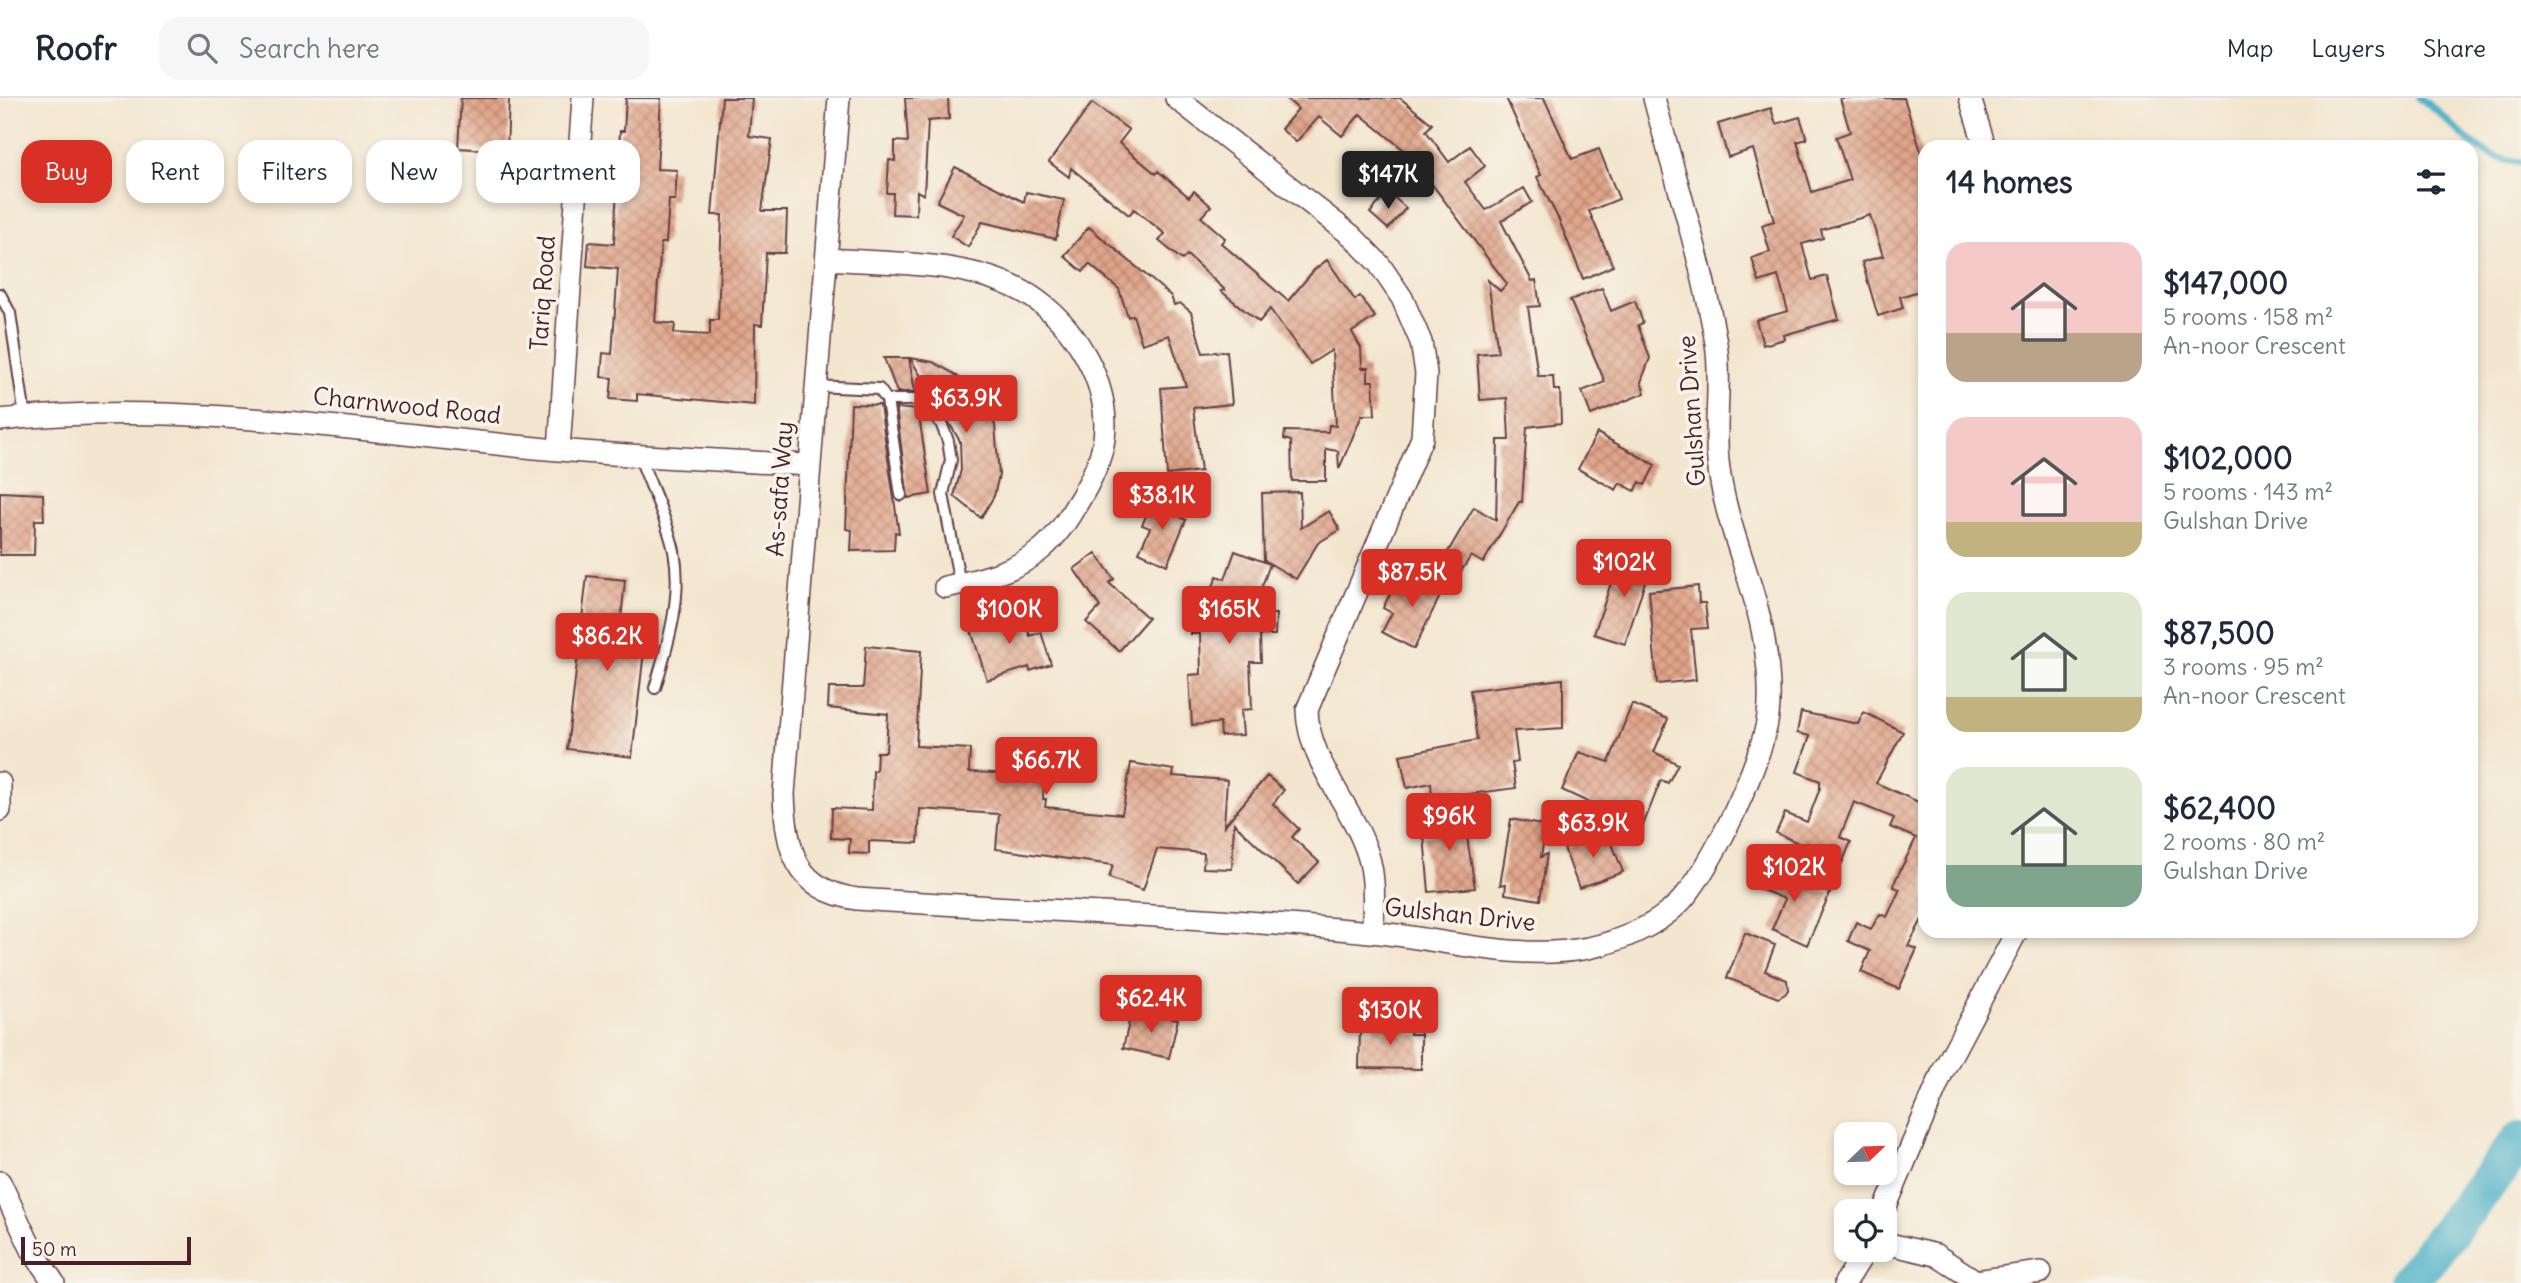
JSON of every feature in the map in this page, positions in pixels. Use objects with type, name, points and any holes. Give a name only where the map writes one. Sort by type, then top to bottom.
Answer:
[{"type":"street","name":"Tariq Road","points":[[559,450],[583,98]]},
{"type":"street","name":"As-safa Way","points":[[809,879],[798,867],[789,847],[784,794],[814,386],[839,98]]},
{"type":"street","points":[[1176,98],[1352,236],[1379,264],[1402,298],[1421,342],[1426,373],[1422,438],[1307,710],[1312,744],[1346,803],[1369,857],[1373,875],[1373,932]]},
{"type":"street","name":"Gulshan Drive","points":[[809,879],[824,890],[857,899],[1373,932],[1494,949],[1587,948],[1655,922],[1678,904],[1698,879],[1759,751],[1768,716],[1764,641],[1754,593],[1726,508],[1718,460],[1717,347],[1704,285],[1654,98]]},
{"type":"street","points":[[1970,98],[1983,140]]},
{"type":"street","points":[[827,258],[966,272],[1010,285],[1049,310],[1065,326],[1090,363],[1103,406],[1104,443],[1085,491],[1062,529],[1040,551],[1016,566],[952,585]]},
{"type":"street","name":"Charnwood Road","points":[[0,420],[192,413],[301,421],[559,450],[808,465]]},
{"type":"street","points":[[0,783],[0,810]]},
{"type":"street","points":[[1889,1199],[1943,1071],[2013,938]]},
{"type":"street","points":[[0,1182],[32,1250],[54,1283]]},
{"type":"street","points":[[1897,1246],[1936,1255],[1976,1281],[2041,1272]]},
{"type":"street","points":[[1845,1283],[1858,1262]]},
{"type":"lane","points":[[0,294],[10,313],[25,417]]},
{"type":"lane","points":[[814,386],[879,388],[887,400],[901,495]]},
{"type":"lane","points":[[887,400],[915,400],[924,404],[941,423],[948,441],[951,460],[943,494],[952,585]]},
{"type":"lane","points":[[639,455],[674,549],[676,567],[672,630],[656,688]]},
{"type":"building","points":[[461,98],[509,98],[507,140],[476,140],[476,149],[462,148],[462,140],[458,140]]},
{"type":"building","points":[[626,98],[661,98],[657,169],[677,170],[675,200],[669,200],[666,243],[661,243],[655,322],[675,324],[674,333],[710,335],[710,320],[718,320],[722,215],[712,215],[722,98],[752,98],[749,136],[772,139],[762,211],[787,211],[786,241],[785,253],[766,253],[762,325],[755,324],[754,405],[637,394],[637,401],[610,399],[612,378],[601,377],[603,353],[612,354],[618,269],[587,266],[589,242],[614,244],[616,203],[640,203],[640,140],[620,140],[620,131],[624,131]]},
{"type":"building","points":[[905,98],[948,98],[949,119],[928,121],[924,195],[917,191],[916,215],[892,214],[893,193],[887,193],[889,160],[895,161],[895,141],[908,142]]},
{"type":"building","points":[[1286,98],[1400,98],[1432,124],[1426,131],[1449,162],[1470,146],[1485,166],[1465,182],[1486,210],[1524,188],[1532,202],[1501,221],[1532,281],[1536,280],[1540,306],[1528,307],[1538,376],[1553,376],[1554,390],[1560,390],[1561,423],[1527,427],[1522,502],[1519,502],[1483,563],[1471,556],[1460,573],[1442,562],[1474,507],[1496,520],[1498,440],[1509,440],[1507,398],[1480,400],[1477,354],[1498,352],[1488,280],[1500,291],[1507,284],[1410,155],[1360,114],[1342,136],[1319,117],[1296,142],[1281,129],[1298,109]]},
{"type":"building","points":[[1506,98],[1544,98],[1572,159],[1599,149],[1619,199],[1589,211],[1613,266],[1583,279],[1559,220],[1537,177],[1541,175]]},
{"type":"building","points":[[1840,98],[1904,98],[1918,142],[1918,291],[1900,297],[1903,308],[1878,316],[1862,262],[1883,256],[1870,215],[1821,230],[1823,238],[1802,244],[1812,280],[1827,276],[1839,319],[1784,335],[1785,339],[1763,345],[1756,320],[1788,311],[1778,276],[1759,282],[1752,258],[1770,252],[1762,225],[1774,221],[1753,149],[1728,157],[1718,124],[1771,108],[1776,124],[1800,117],[1807,139],[1797,142],[1812,192],[1850,180],[1836,137],[1850,132]]},
{"type":"building","points":[[1092,103],[1129,130],[1119,143],[1189,197],[1194,191],[1211,206],[1201,217],[1225,238],[1221,243],[1288,301],[1314,270],[1327,260],[1355,300],[1360,296],[1375,317],[1352,332],[1361,348],[1362,368],[1368,368],[1368,381],[1373,381],[1375,415],[1362,415],[1339,469],[1338,451],[1326,449],[1326,481],[1292,481],[1291,441],[1284,439],[1285,431],[1328,432],[1329,425],[1336,426],[1332,350],[1310,364],[1270,309],[1259,322],[1221,291],[1225,290],[1187,255],[1182,260],[1159,241],[1165,234],[1134,209],[1129,215],[1071,168],[1069,177],[1049,162]]},
{"type":"building","points":[[955,167],[1024,202],[1026,192],[1064,200],[1056,239],[982,222],[968,247],[951,236],[964,215],[937,202]]},
{"type":"building","points":[[1388,192],[1406,208],[1388,229],[1370,213]]},
{"type":"building","points":[[1089,227],[1171,296],[1174,305],[1180,303],[1191,312],[1203,353],[1227,351],[1232,404],[1193,408],[1201,471],[1167,475],[1161,388],[1186,386],[1169,335],[1142,344],[1133,315],[1128,317],[1119,289],[1089,264],[1083,272],[1064,256]]},
{"type":"building","points":[[1602,288],[1611,311],[1635,301],[1643,323],[1638,325],[1650,358],[1641,382],[1645,393],[1591,415],[1582,391],[1605,382],[1570,300]]},
{"type":"building","points":[[884,358],[909,358],[915,392],[897,392]]},
{"type":"building","points":[[910,358],[933,362],[953,373],[972,388],[995,425],[999,475],[994,496],[981,518],[954,496],[961,470],[960,441]]},
{"type":"building","points":[[851,404],[880,405],[899,533],[895,532],[894,550],[851,551],[852,530],[846,529]]},
{"type":"building","points":[[896,408],[918,410],[931,494],[908,498]]},
{"type":"building","points":[[1597,433],[1655,465],[1645,485],[1640,482],[1635,491],[1620,483],[1616,490],[1578,469]]},
{"type":"building","points":[[0,492],[43,494],[44,520],[35,520],[34,555],[0,555]]},
{"type":"building","points":[[1300,492],[1301,528],[1329,511],[1340,530],[1318,543],[1296,579],[1264,560],[1262,493]]},
{"type":"building","points":[[1163,501],[1183,510],[1180,517],[1186,520],[1167,565],[1139,552],[1150,528],[1142,525],[1151,505],[1159,509]]},
{"type":"building","points":[[1630,550],[1653,557],[1625,644],[1594,634],[1613,577],[1621,580]]},
{"type":"building","points":[[1235,551],[1270,564],[1252,614],[1276,614],[1275,635],[1260,635],[1261,662],[1250,662],[1252,709],[1241,710],[1243,735],[1221,736],[1220,723],[1192,725],[1189,675],[1201,674],[1200,634],[1191,634],[1191,613],[1203,613],[1217,576],[1225,579]]},
{"type":"building","points":[[1096,553],[1114,579],[1109,583],[1148,618],[1119,651],[1086,622],[1100,607],[1074,569]]},
{"type":"building","points":[[1414,570],[1445,586],[1414,649],[1382,632],[1392,613],[1383,608],[1394,586],[1403,591]]},
{"type":"building","points":[[587,576],[625,580],[621,620],[647,624],[632,757],[567,749]]},
{"type":"building","points":[[1698,586],[1699,603],[1705,603],[1708,628],[1691,629],[1696,680],[1657,684],[1649,591]]},
{"type":"building","points":[[1022,611],[1030,636],[1041,632],[1051,664],[1030,671],[1029,667],[987,680],[970,627]]},
{"type":"building","points":[[866,646],[921,651],[916,746],[970,749],[969,772],[1044,775],[1045,807],[1122,814],[1131,763],[1174,770],[1173,776],[1227,780],[1224,826],[1267,776],[1284,790],[1273,804],[1299,829],[1292,837],[1319,862],[1298,884],[1234,823],[1232,869],[1203,868],[1204,853],[1157,849],[1143,890],[1109,878],[1113,865],[996,849],[999,814],[920,809],[918,843],[869,841],[869,854],[849,853],[850,839],[831,838],[832,808],[872,810],[873,771],[876,771],[877,752],[886,752],[888,714],[828,708],[829,688],[863,688]]},
{"type":"building","points":[[1563,679],[1563,728],[1514,731],[1518,762],[1512,763],[1516,788],[1432,799],[1431,783],[1407,788],[1400,755],[1477,740],[1470,690]]},
{"type":"building","points":[[1632,704],[1668,719],[1654,752],[1678,764],[1668,783],[1661,780],[1640,833],[1587,811],[1590,803],[1562,790],[1579,752],[1609,762]]},
{"type":"building","points":[[1801,712],[1858,724],[1864,712],[1903,732],[1876,783],[1918,802],[1918,927],[1908,946],[1917,949],[1899,989],[1861,972],[1870,951],[1848,941],[1856,922],[1871,929],[1880,914],[1887,917],[1900,889],[1894,887],[1895,881],[1916,838],[1890,827],[1894,818],[1854,802],[1840,837],[1851,842],[1842,863],[1776,833],[1785,813],[1807,822],[1820,788],[1820,781],[1797,772],[1810,736],[1797,733]]},
{"type":"building","points":[[1433,806],[1463,811],[1475,888],[1429,892],[1424,836],[1435,835]]},
{"type":"building","points":[[1511,819],[1546,826],[1541,857],[1547,854],[1540,900],[1505,894],[1506,884],[1500,885]]},
{"type":"building","points":[[1607,831],[1623,872],[1579,888],[1564,848]]},
{"type":"building","points":[[1764,865],[1830,893],[1807,945],[1772,929],[1785,899],[1755,887]]},
{"type":"building","points":[[1745,933],[1775,945],[1765,971],[1787,980],[1788,990],[1785,994],[1778,998],[1727,978]]},
{"type":"building","points":[[1131,1014],[1153,1019],[1154,1014],[1178,1019],[1169,1058],[1123,1048]]},
{"type":"building","points":[[1373,1022],[1411,1022],[1410,1034],[1421,1034],[1421,1069],[1359,1068],[1360,1031],[1373,1032]]},
{"type":"waterway","points":[[2419,98],[2468,140]]},
{"type":"waterway","points":[[2478,148],[2503,159],[2521,163]]},
{"type":"waterway","points":[[2408,1283],[2521,1140]]}]
